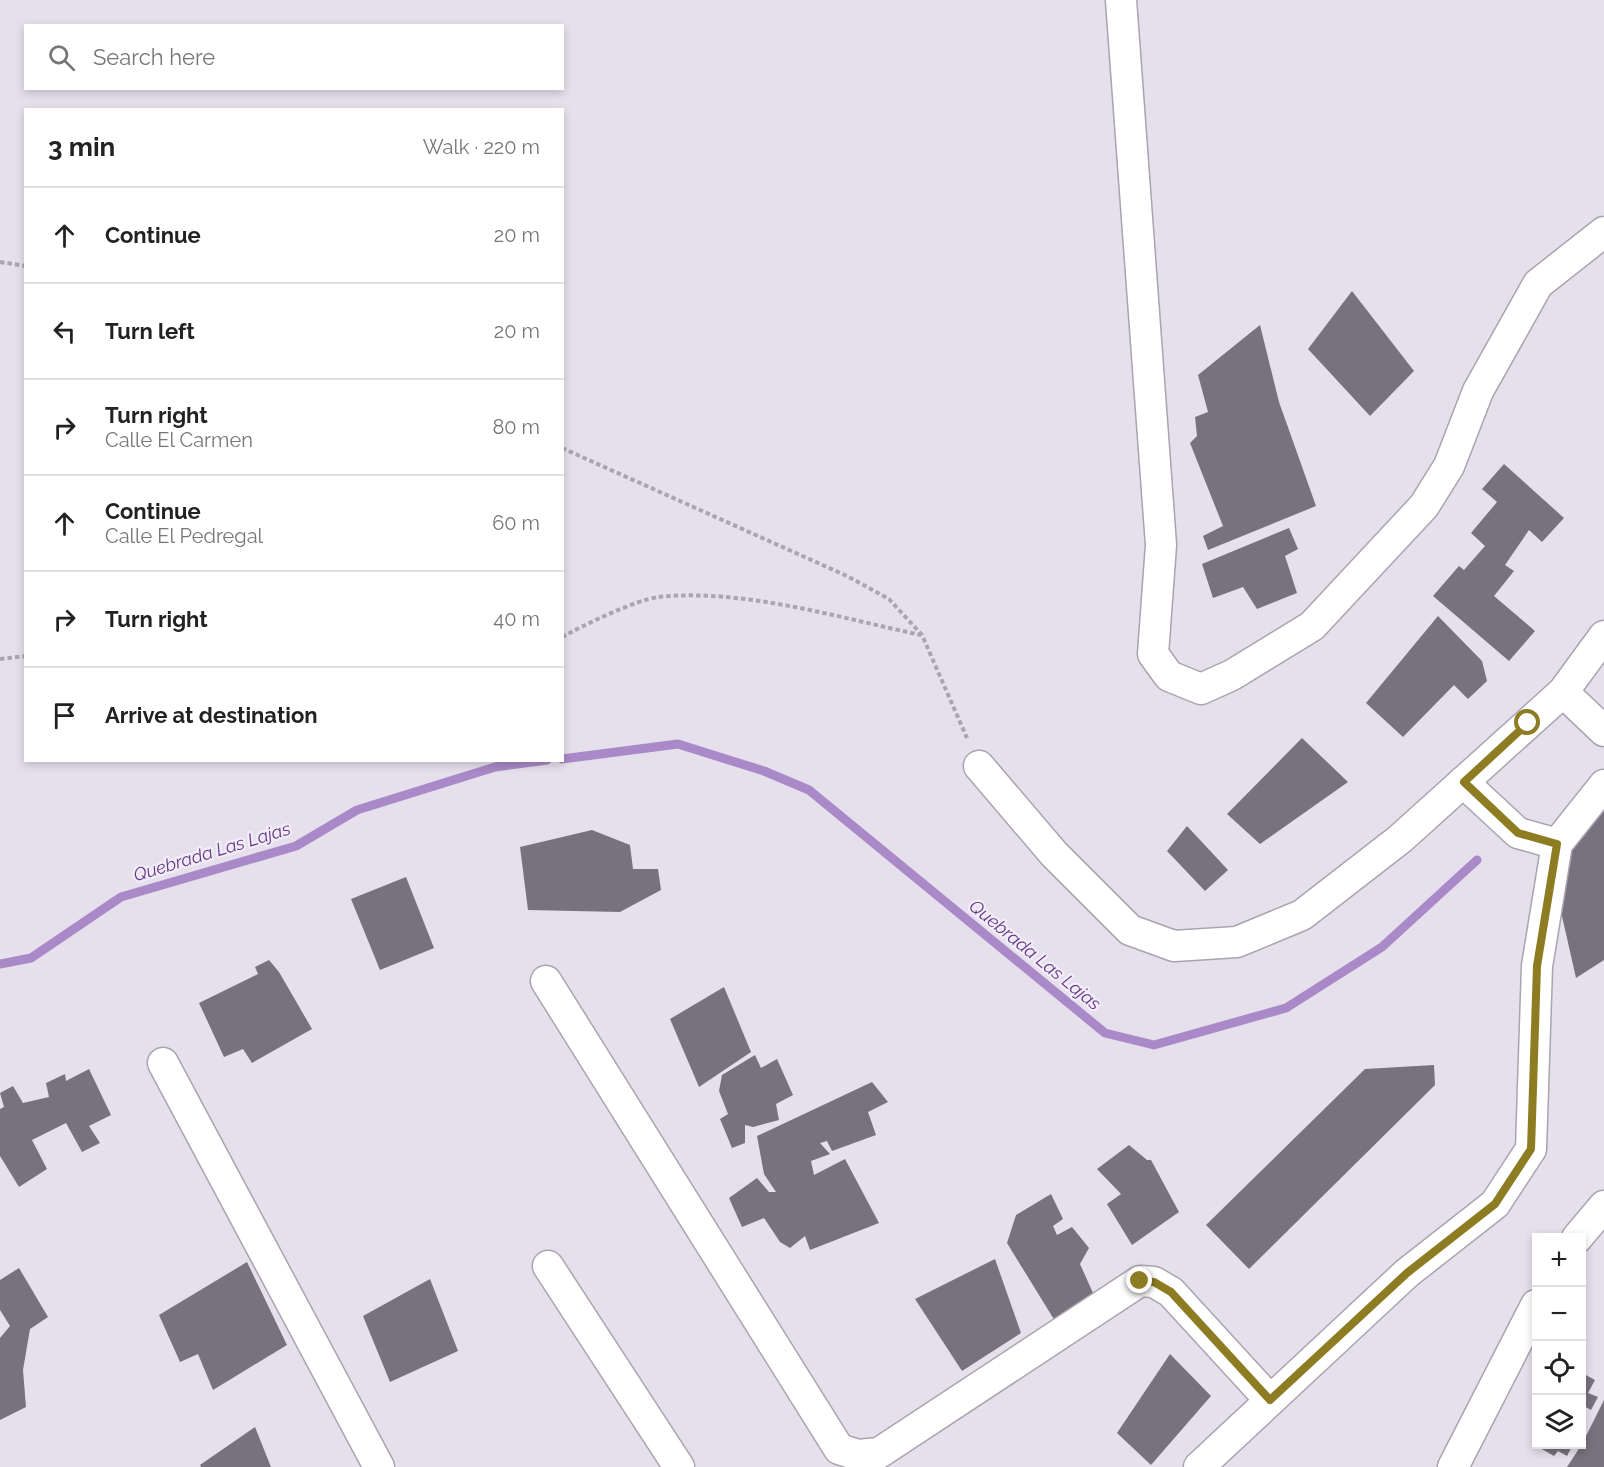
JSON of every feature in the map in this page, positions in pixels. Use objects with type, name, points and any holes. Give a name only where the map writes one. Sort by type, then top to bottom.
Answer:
[{"type":"street","points":[[1120,0],[1161,545],[1153,654],[1168,676],[1201,689],[1232,675],[1312,626],[1424,506],[1449,466],[1478,391],[1538,284],[1604,232]]},
{"type":"street","points":[[980,766],[1054,854],[1130,930],[1174,946],[1237,942],[1302,915],[1400,839],[1563,692],[1604,636]]},
{"type":"street","points":[[1563,692],[1604,731]]},
{"type":"street","points":[[1464,782],[1518,833],[1557,844]]},
{"type":"street","points":[[1199,1467],[1407,1273],[1495,1204],[1531,1149],[1537,966],[1557,844],[1604,785]]},
{"type":"street","points":[[546,981],[839,1449],[858,1455],[879,1453],[1140,1281],[1154,1282],[1171,1292],[1270,1400]]},
{"type":"street","points":[[163,1063],[379,1467]]},
{"type":"street","points":[[1581,1233],[1604,1206]]},
{"type":"street","points":[[548,1266],[679,1467]]},
{"type":"street","points":[[1453,1467],[1532,1313]]},
{"type":"path","points":[[0,262],[24,266]]},
{"type":"path","points":[[564,449],[847,576],[889,599],[922,635],[980,766]]},
{"type":"path","points":[[564,636],[584,625],[657,597],[735,597],[922,635]]},
{"type":"path","points":[[0,659],[24,656]]},
{"type":"building","points":[[1352,291],[1414,371],[1370,416],[1308,349]]},
{"type":"building","points":[[1260,325],[1279,402],[1316,506],[1208,550],[1203,536],[1223,526],[1190,443],[1197,436],[1195,417],[1208,412],[1198,375]]},
{"type":"building","points":[[1504,464],[1564,518],[1542,542],[1529,530],[1505,565],[1514,571],[1494,596],[1535,631],[1509,661],[1433,596],[1459,566],[1464,570],[1485,546],[1471,533],[1497,502],[1482,489]]},
{"type":"building","points":[[1289,528],[1298,549],[1285,556],[1297,593],[1257,609],[1243,587],[1213,598],[1202,564]]},
{"type":"building","points":[[1438,616],[1482,661],[1487,681],[1468,699],[1454,685],[1403,737],[1366,703]]},
{"type":"building","points":[[1302,738],[1348,782],[1260,844],[1227,814]]},
{"type":"building","points":[[1604,798],[1604,960],[1576,978],[1557,894],[1563,850]]},
{"type":"building","points":[[1187,826],[1228,870],[1205,891],[1167,851]]},
{"type":"building","points":[[592,830],[630,845],[633,869],[658,869],[661,890],[620,912],[528,910],[520,847]]},
{"type":"building","points":[[406,877],[434,948],[380,970],[351,899]]},
{"type":"building","points":[[269,960],[279,972],[312,1029],[252,1063],[243,1049],[224,1057],[199,1003],[258,974],[255,967]]},
{"type":"building","points":[[724,987],[751,1052],[699,1087],[670,1019]]},
{"type":"building","points":[[755,1055],[761,1068],[777,1059],[793,1095],[776,1104],[779,1120],[753,1127],[745,1125],[745,1143],[732,1148],[720,1119],[728,1114],[719,1091],[722,1075]]},
{"type":"building","points":[[1434,1065],[1435,1085],[1249,1269],[1206,1225],[1365,1069]]},
{"type":"building","points":[[89,1069],[111,1115],[89,1126],[100,1143],[82,1152],[66,1123],[32,1140],[47,1169],[19,1187],[0,1156],[0,1109],[4,1107],[0,1093],[13,1086],[23,1103],[49,1097],[46,1083],[65,1074],[66,1081]]},
{"type":"building","points":[[872,1082],[888,1102],[868,1112],[876,1135],[832,1151],[827,1141],[820,1143],[830,1154],[811,1161],[814,1175],[845,1159],[879,1223],[810,1250],[805,1236],[790,1248],[780,1242],[764,1218],[742,1227],[729,1198],[757,1178],[769,1192],[776,1192],[764,1174],[757,1136]]},
{"type":"building","points":[[1129,1145],[1147,1160],[1151,1160],[1179,1212],[1132,1245],[1107,1204],[1121,1194],[1097,1169]]},
{"type":"building","points":[[1051,1194],[1063,1219],[1053,1226],[1057,1235],[1072,1227],[1089,1248],[1080,1264],[1093,1293],[1055,1321],[1007,1243],[1016,1215]]},
{"type":"building","points":[[995,1259],[1021,1333],[962,1371],[915,1299]]},
{"type":"building","points":[[247,1262],[287,1345],[213,1390],[198,1354],[180,1362],[159,1315]]},
{"type":"building","points":[[19,1268],[48,1317],[30,1329],[23,1370],[26,1407],[0,1420],[0,1338],[10,1326],[0,1310],[0,1280]]},
{"type":"building","points":[[430,1279],[458,1351],[390,1382],[363,1316]]},
{"type":"building","points":[[1170,1354],[1211,1396],[1151,1465],[1117,1433]]},
{"type":"building","points":[[1586,1375],[1595,1380],[1588,1393],[1598,1397],[1591,1410],[1586,1407]]},
{"type":"building","points":[[1604,1400],[1604,1467],[1567,1467],[1579,1449],[1586,1449],[1586,1436]]},
{"type":"building","points":[[255,1427],[271,1467],[201,1467],[200,1465]]},
{"type":"building","points":[[1542,1449],[1570,1449],[1567,1456],[1558,1451],[1554,1456]]},
{"type":"waterway","name":"Quebrada Las Lajas","points":[[564,759],[678,744],[764,771],[809,790],[1105,1033],[1154,1045],[1286,1008],[1382,947],[1477,860]]},
{"type":"waterway","name":"Quebrada Las Lajas","points":[[0,964],[31,958],[121,897],[296,846],[357,810],[495,767],[532,762]]},
{"type":"route","points":[[1140,1281],[1154,1282],[1171,1292],[1270,1400],[1407,1273],[1495,1204],[1531,1149],[1537,966],[1557,844],[1518,833],[1494,813],[1464,782],[1528,723]]}]
